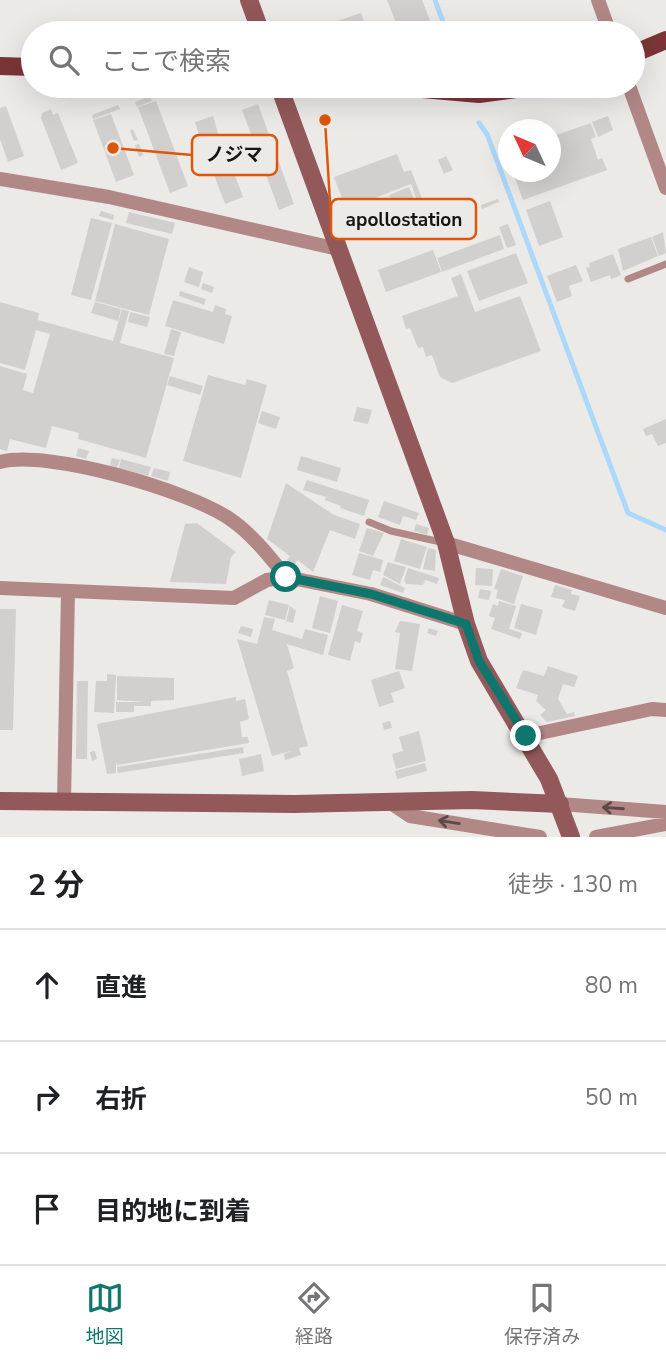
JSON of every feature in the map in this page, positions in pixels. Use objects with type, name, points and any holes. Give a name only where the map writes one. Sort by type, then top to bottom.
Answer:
[{"type":"main road","points":[[645,49],[666,40]]},
{"type":"main road","points":[[0,66],[21,67]]},
{"type":"street","points":[[249,0],[257,21]]},
{"type":"street","points":[[598,0],[606,21]]},
{"type":"street","points":[[283,98],[446,543],[466,624],[479,661],[526,736],[571,837]]},
{"type":"street","points":[[633,98],[666,188]]},
{"type":"street","points":[[0,178],[109,197],[338,249]]},
{"type":"street","points":[[0,462],[41,458],[171,491],[230,519],[267,554],[286,577]]},
{"type":"street","points":[[446,543],[666,608]]},
{"type":"street","points":[[0,588],[234,598],[267,580],[286,577],[371,594],[466,624]]},
{"type":"street","points":[[64,802],[68,591]]},
{"type":"street","points":[[526,736],[652,709],[666,710]]},
{"type":"street","points":[[0,801],[472,800],[561,810],[666,812]]},
{"type":"street","points":[[389,802],[410,816],[540,837]]},
{"type":"street","points":[[596,837],[666,824]]},
{"type":"lane","points":[[628,278],[666,264]]},
{"type":"lane","points":[[369,522],[391,531],[446,543]]},
{"type":"building","points":[[387,0],[422,0],[430,21],[395,21]]},
{"type":"building","points":[[361,13],[364,21],[338,21]]},
{"type":"building","points":[[145,98],[151,98],[152,101],[137,107],[135,102]]},
{"type":"building","points":[[156,101],[188,186],[170,193],[138,107]]},
{"type":"building","points":[[258,104],[294,204],[279,210],[242,110]]},
{"type":"building","points":[[118,105],[120,109],[93,119],[92,115]]},
{"type":"building","points":[[6,106],[24,156],[8,162],[0,139],[0,108]]},
{"type":"building","points":[[51,109],[53,115],[58,113],[78,163],[61,170],[41,118],[42,113]]},
{"type":"building","points":[[111,114],[134,175],[116,182],[93,120]]},
{"type":"building","points":[[327,115],[330,122],[322,125],[319,119]]},
{"type":"building","points":[[213,116],[220,140],[202,145],[195,122]]},
{"type":"building","points":[[608,116],[613,130],[598,137],[592,122]]},
{"type":"building","points":[[591,123],[596,137],[591,139],[598,160],[602,158],[607,170],[523,200],[516,182],[561,182],[561,133]]},
{"type":"building","points":[[133,129],[138,140],[134,141],[130,131]]},
{"type":"building","points":[[139,144],[143,155],[139,157],[135,145]]},
{"type":"building","points":[[223,144],[243,197],[225,204],[205,151]]},
{"type":"building","points":[[397,154],[404,172],[411,170],[423,201],[418,203],[411,184],[346,209],[334,177]]},
{"type":"building","points":[[446,156],[453,170],[444,174],[438,160]]},
{"type":"building","points":[[409,187],[416,204],[395,212],[389,195]]},
{"type":"building","points":[[498,199],[499,202],[482,209],[481,205]]},
{"type":"building","points":[[550,201],[563,237],[539,246],[526,210]]},
{"type":"building","points":[[101,211],[114,215],[113,220],[99,216]]},
{"type":"building","points":[[129,212],[175,223],[172,234],[126,223]]},
{"type":"building","points":[[91,218],[112,223],[91,300],[71,295]]},
{"type":"building","points":[[115,224],[169,239],[149,315],[95,301]]},
{"type":"building","points":[[508,224],[516,245],[507,248],[499,227]]},
{"type":"building","points":[[663,232],[666,253],[659,256],[652,237]]},
{"type":"building","points":[[500,235],[504,249],[442,272],[437,258]]},
{"type":"building","points":[[651,237],[658,256],[623,271],[618,249]]},
{"type":"building","points":[[433,250],[441,272],[386,292],[378,270]]},
{"type":"building","points":[[516,253],[528,283],[479,301],[467,271]]},
{"type":"building","points":[[613,254],[621,275],[611,279],[610,275],[591,282],[586,268],[590,267],[589,263]]},
{"type":"building","points":[[576,265],[583,281],[569,286],[572,296],[557,302],[547,276]]},
{"type":"building","points":[[189,267],[203,272],[199,287],[184,282]]},
{"type":"building","points":[[461,274],[475,312],[520,296],[541,351],[452,383],[440,377],[432,355],[426,357],[423,347],[418,348],[410,328],[406,329],[402,316],[458,296],[451,278]]},
{"type":"building","points":[[203,283],[214,287],[212,293],[201,289]]},
{"type":"building","points":[[180,291],[206,299],[204,305],[179,296]]},
{"type":"building","points":[[173,300],[213,312],[215,305],[226,309],[225,314],[232,316],[224,344],[165,326]]},
{"type":"building","points":[[0,302],[39,313],[38,320],[113,341],[122,309],[129,311],[120,343],[174,358],[146,458],[78,439],[79,433],[52,426],[46,448],[10,439],[7,451],[0,449],[0,366],[27,374],[23,390],[33,393],[50,334],[36,330],[25,370],[0,363]]},
{"type":"building","points":[[95,302],[121,309],[118,321],[91,313]]},
{"type":"building","points":[[130,312],[150,317],[147,327],[128,322]]},
{"type":"building","points":[[171,329],[181,332],[174,356],[164,354]]},
{"type":"building","points":[[208,375],[245,385],[247,379],[267,385],[241,478],[183,461]]},
{"type":"building","points":[[170,376],[203,386],[200,395],[167,385]]},
{"type":"building","points":[[357,407],[372,410],[368,424],[353,421]]},
{"type":"building","points":[[262,411],[280,417],[276,429],[258,423]]},
{"type":"building","points":[[666,419],[666,443],[658,446],[652,434],[646,436],[643,429]]},
{"type":"building","points":[[78,448],[89,451],[86,459],[76,456]]},
{"type":"building","points":[[301,456],[341,468],[337,482],[297,470]]},
{"type":"building","points":[[112,458],[120,460],[117,468],[110,465]]},
{"type":"building","points":[[121,459],[151,467],[148,476],[119,468]]},
{"type":"building","points":[[154,468],[170,472],[168,481],[151,476]]},
{"type":"building","points":[[307,480],[369,500],[364,516],[340,508],[341,506],[325,500],[326,497],[303,490]]},
{"type":"building","points":[[286,483],[334,515],[360,524],[355,539],[330,530],[313,572],[298,560],[294,565],[287,560],[290,556],[267,539]]},
{"type":"building","points":[[384,501],[419,513],[416,520],[403,516],[400,525],[378,517]]},
{"type":"building","points":[[197,523],[236,552],[231,557],[226,584],[170,582],[185,524]]},
{"type":"building","points":[[416,524],[429,528],[427,535],[414,531]]},
{"type":"building","points":[[367,528],[384,533],[373,556],[359,551]]},
{"type":"building","points":[[401,539],[427,547],[420,569],[394,561]]},
{"type":"building","points":[[428,548],[436,550],[435,571],[423,569]]},
{"type":"building","points":[[359,553],[383,560],[380,572],[373,570],[370,580],[352,575]]},
{"type":"building","points":[[388,562],[406,567],[400,584],[383,575]]},
{"type":"building","points":[[408,568],[439,578],[437,584],[425,580],[423,585],[406,584],[404,580]]},
{"type":"building","points":[[476,568],[493,569],[492,586],[475,585]]},
{"type":"building","points":[[501,569],[523,576],[514,604],[496,598],[498,590],[494,589]]},
{"type":"building","points":[[383,577],[405,588],[403,593],[380,585]]},
{"type":"building","points":[[555,585],[572,590],[571,594],[580,596],[575,611],[562,607],[565,600],[551,597]]},
{"type":"building","points":[[480,589],[491,591],[489,600],[478,598]]},
{"type":"building","points":[[320,596],[338,601],[330,633],[312,628]]},
{"type":"building","points":[[269,600],[289,605],[285,620],[265,615]]},
{"type":"building","points":[[499,601],[516,606],[509,629],[522,633],[520,639],[491,629],[495,618],[489,616],[493,604],[498,606]]},
{"type":"building","points":[[521,604],[543,610],[536,635],[514,628]]},
{"type":"building","points":[[342,605],[363,611],[357,631],[363,633],[360,643],[355,641],[350,661],[328,655]]},
{"type":"building","points":[[290,606],[296,611],[293,623],[286,621]]},
{"type":"building","points":[[0,609],[16,609],[13,730],[0,730]]},
{"type":"building","points":[[264,617],[275,619],[272,630],[302,639],[305,629],[328,635],[323,655],[287,644],[294,668],[287,671],[308,746],[299,748],[301,755],[285,760],[284,754],[291,751],[272,756],[237,639],[257,644]]},
{"type":"building","points":[[400,621],[420,624],[412,671],[395,669],[400,633],[395,632]]},
{"type":"building","points":[[241,626],[253,629],[251,637],[238,633]]},
{"type":"building","points":[[429,628],[438,631],[436,636],[427,633]]},
{"type":"building","points":[[548,666],[578,676],[574,687],[563,684],[558,699],[567,714],[574,712],[575,716],[547,722],[540,715],[546,710],[536,701],[538,695],[516,688],[523,670],[544,676]]},
{"type":"building","points":[[399,671],[405,688],[391,693],[394,702],[379,707],[371,680]]},
{"type":"building","points":[[107,674],[116,675],[114,713],[94,712],[96,681],[107,681]]},
{"type":"building","points":[[117,676],[174,678],[174,700],[151,701],[151,706],[134,706],[134,712],[116,712],[116,702],[145,702],[117,700]]},
{"type":"building","points":[[77,681],[88,681],[87,759],[76,759]]},
{"type":"building","points":[[236,697],[236,701],[245,699],[249,719],[240,722],[242,737],[248,737],[249,743],[117,765],[116,762],[116,773],[107,774],[97,724]]},
{"type":"building","points":[[390,721],[392,728],[384,730],[382,723]]},
{"type":"building","points":[[419,731],[426,761],[396,769],[392,754],[403,751],[399,737]]},
{"type":"building","points":[[243,747],[244,753],[118,773],[117,767]]},
{"type":"building","points":[[95,751],[97,759],[92,761],[90,752]]},
{"type":"building","points":[[261,754],[264,771],[242,776],[239,759]]},
{"type":"building","points":[[425,763],[427,771],[397,779],[395,771]]},
{"type":"waterway","points":[[435,0],[443,21]]},
{"type":"waterway","points":[[479,123],[487,134],[628,513],[666,530]]},
{"type":"place","name":"apollostation","points":[[325,120]]},
{"type":"place","name":"ノジマ","points":[[113,148]]},
{"type":"route","points":[[286,577],[316,586],[323,582],[371,594],[466,624],[479,661],[526,736]]}]
